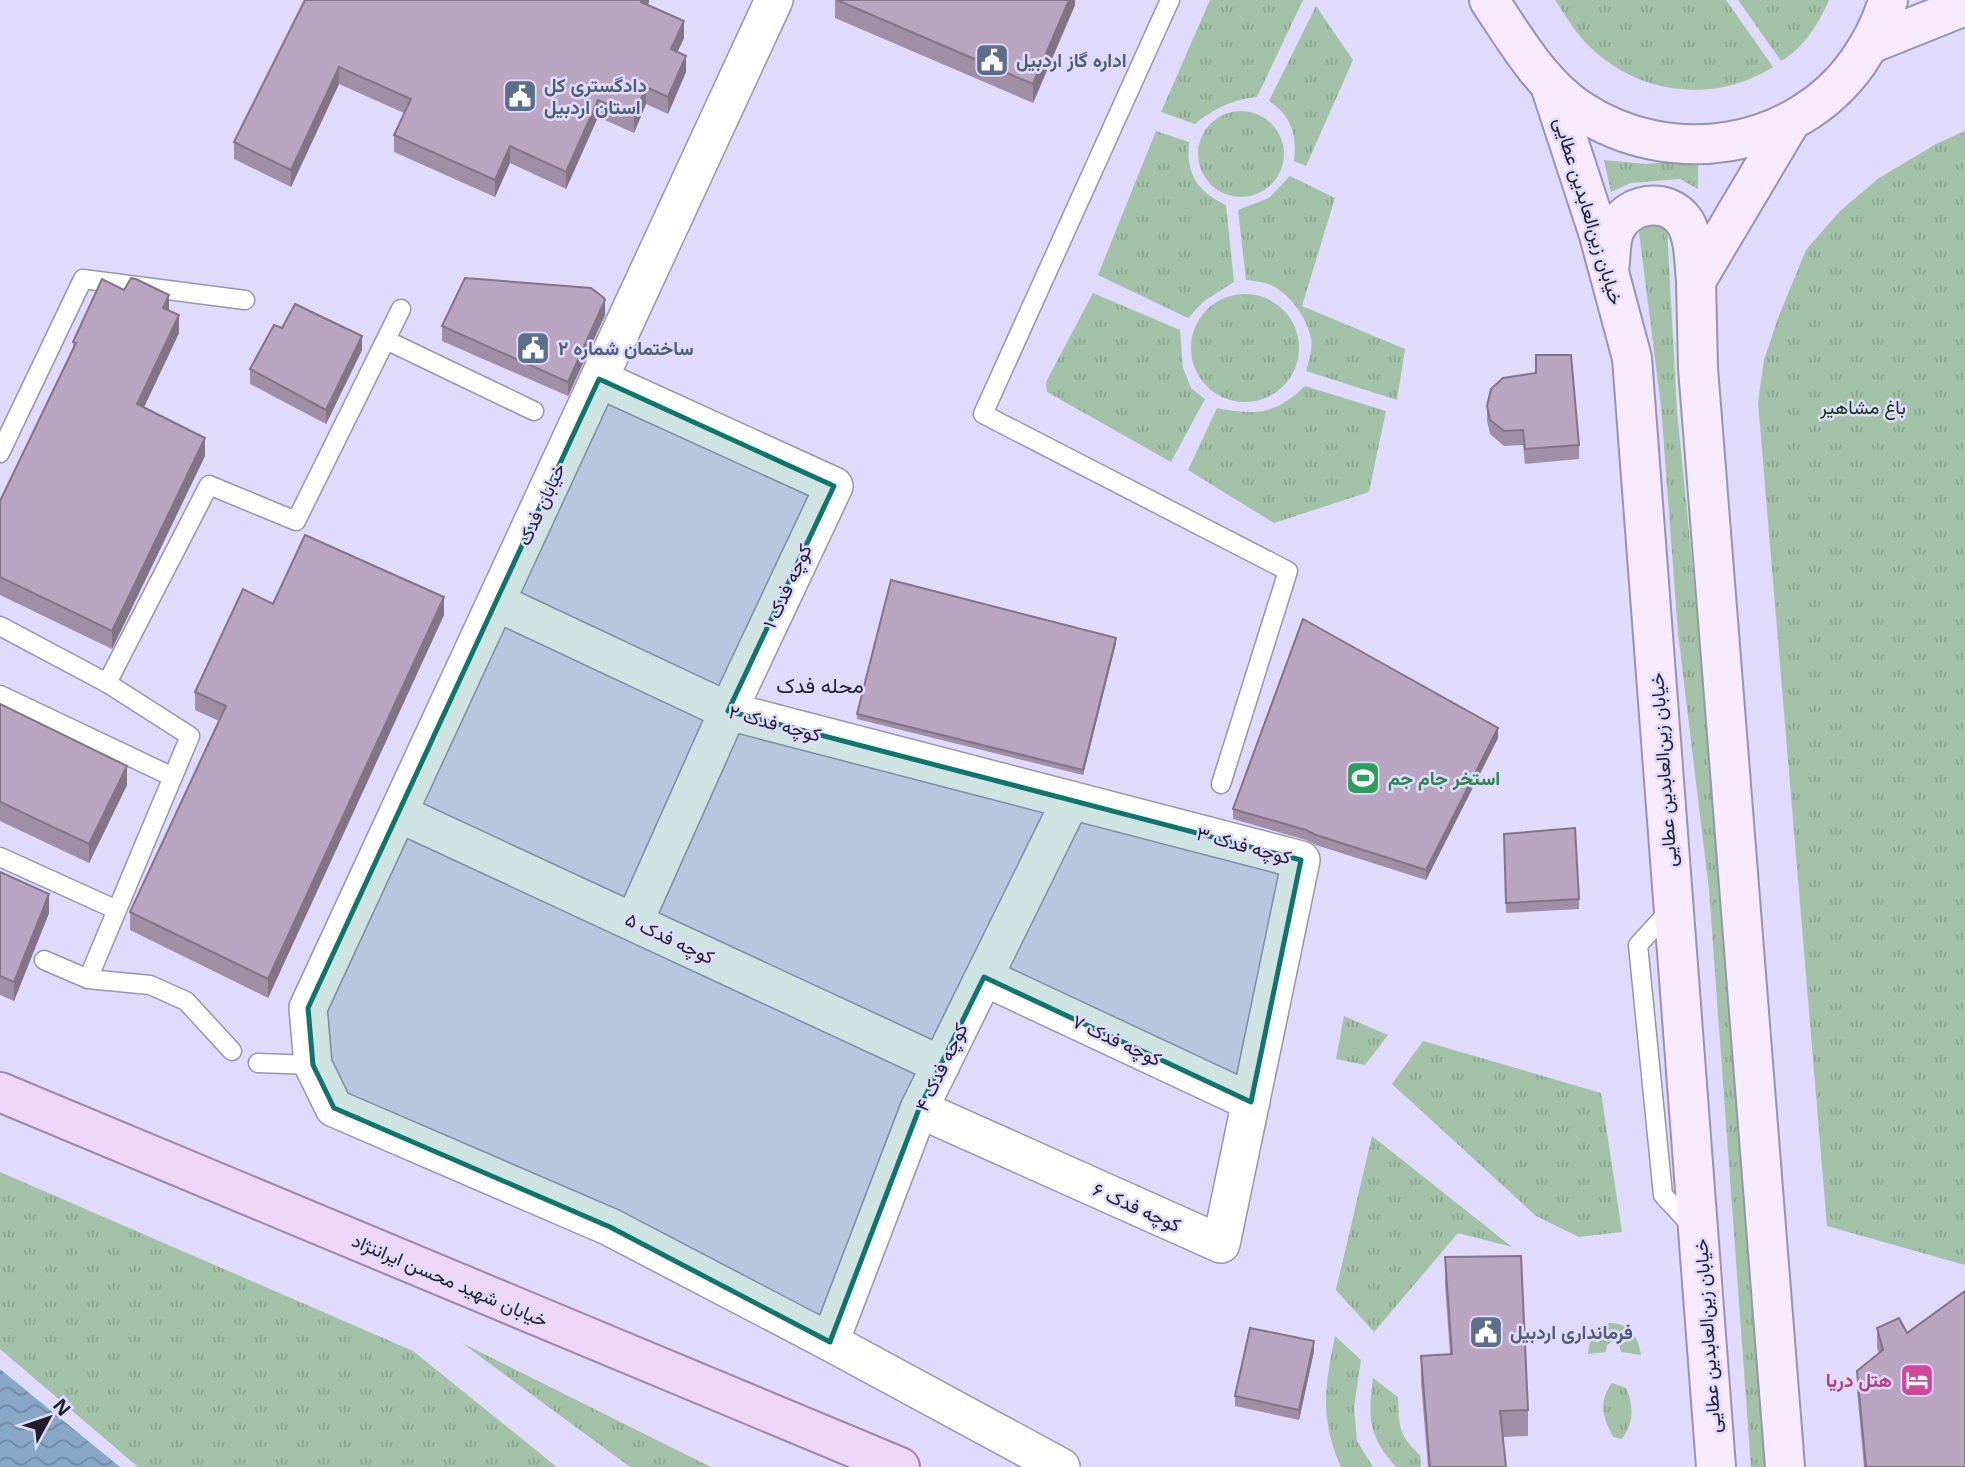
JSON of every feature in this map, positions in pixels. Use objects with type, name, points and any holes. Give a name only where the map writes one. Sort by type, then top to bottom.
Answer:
[{"type":"main road","points":[[1489,0],[1528,58],[1550,85],[1579,109],[1611,128],[1646,140],[1683,146],[1733,142],[1757,136],[1791,121],[1822,101],[1840,83],[1870,44],[1888,0]]},
{"type":"main road","points":[[1870,44],[1965,6]]},
{"type":"main road","name":"خیابان زین‌العابدین عطایی","points":[[1550,85],[1599,235],[1632,358],[1716,1467]]},
{"type":"main road","points":[[1696,281],[1791,121]]},
{"type":"main road","points":[[1609,273],[1614,232],[1629,213],[1648,205],[1667,207],[1685,222],[1693,248],[1696,281],[1698,368],[1785,1467]]},
{"type":"main road","name":"خیابان شهید محسن ایراننژاد","points":[[0,1092],[900,1467]]},
{"type":"street","name":"خیابان فدک","points":[[313,1065],[308,1008],[774,0]]},
{"type":"street","name":"کوچه فدک ۱","points":[[599,379],[834,486],[728,711],[634,922]]},
{"type":"street","name":"کوچه فدک ۲","points":[[496,602],[728,711],[1071,800]]},
{"type":"street","name":"کوچه فدک ۴","points":[[830,1342],[919,1110],[1071,800]]},
{"type":"street","name":"کوچه فدک ۳","points":[[1071,800],[1301,860],[1251,1102]]},
{"type":"street","name":"کوچه فدک ۵","points":[[398,813],[941,1065]]},
{"type":"street","name":"کوچه فدک ۷","points":[[984,978],[1251,1102]]},
{"type":"street","points":[[313,1065],[334,1108],[610,1227],[1062,1467]]},
{"type":"street","name":"کوچه فدک ۶","points":[[919,1110],[1221,1244],[1251,1102]]},
{"type":"lane","points":[[1170,0],[983,414],[1289,570],[1221,784]]},
{"type":"lane","points":[[0,453],[83,279],[244,300]]},
{"type":"lane","points":[[107,683],[209,485],[296,521],[401,309]]},
{"type":"lane","points":[[386,340],[534,411]]},
{"type":"lane","points":[[0,626],[107,683],[190,736],[88,979]]},
{"type":"lane","points":[[0,695],[173,776]]},
{"type":"lane","points":[[0,857],[117,910]]},
{"type":"lane","points":[[44,960],[88,979],[150,985],[186,1001],[232,1051]]},
{"type":"lane","points":[[258,1063],[313,1065]]},
{"type":"highlighted area","points":[[599,379],[834,486],[728,711],[1301,860],[1251,1102],[984,977],[919,1109],[830,1342],[610,1227],[334,1108],[313,1065],[308,1008]]},
{"type":"green space","points":[[1210,0],[1303,0],[1257,97],[1224,106],[1195,124],[1161,112]]},
{"type":"green space","points":[[1555,0],[1726,0],[1773,67],[1750,79],[1703,90],[1654,84],[1631,76],[1590,47]]},
{"type":"green space","points":[[1738,0],[1829,0],[1810,34],[1797,49],[1781,61]]},
{"type":"green space","points":[[1316,6],[1353,60],[1306,166],[1294,161],[1295,143],[1291,127],[1283,113],[1269,101]]},
{"type":"green space","points":[[1241,111],[1265,118],[1277,130],[1284,154],[1277,178],[1265,190],[1241,197],[1217,190],[1205,178],[1198,154],[1205,130],[1217,118]]},
{"type":"green space","points":[[1156,131],[1189,142],[1189,163],[1196,180],[1208,194],[1226,205],[1234,282],[1204,301],[1188,318],[1098,275]]},
{"type":"green space","name":"باغ مشاهیر","points":[[1965,131],[1965,1265],[1827,1226],[1758,402],[1764,360],[1806,250],[1840,211],[1879,178],[1936,144]]},
{"type":"green space","points":[[1698,159],[1698,189],[1680,179],[1631,183],[1611,192],[1604,160],[1646,164]]},
{"type":"green space","points":[[1290,176],[1335,198],[1302,306],[1405,349],[1397,400],[1306,371],[1311,342],[1302,315],[1286,296],[1273,286],[1246,280],[1238,210],[1269,198]]},
{"type":"green space","points":[[1656,221],[1667,229],[1677,411],[1725,892],[1771,1467],[1751,1467],[1709,890],[1678,633],[1661,406],[1639,232],[1647,222]]},
{"type":"green space","points":[[1093,293],[1180,330],[1183,368],[1191,388],[1205,399],[1171,462],[1047,392],[1046,382]]},
{"type":"green space","points":[[1245,294],[1266,298],[1284,309],[1295,327],[1299,348],[1295,369],[1284,387],[1266,398],[1245,402],[1224,398],[1206,387],[1195,369],[1191,348],[1195,327],[1206,309],[1224,298]]},
{"type":"green space","points":[[1305,386],[1386,411],[1369,492],[1274,523],[1188,470],[1217,408],[1243,412],[1265,410],[1284,402]]},
{"type":"green space","points":[[1344,1016],[1388,1035],[1365,1065],[1336,1059]]},
{"type":"green space","points":[[1423,1041],[1601,1093],[1622,1232],[1579,1237],[1536,1216],[1392,1084]]},
{"type":"green space","points":[[1372,1136],[1512,1247],[1458,1233],[1374,1332],[1336,1290]]},
{"type":"green space","points":[[0,1172],[413,1351],[557,1467],[138,1467],[0,1349]]},
{"type":"green space","points":[[1609,1323],[1622,1325],[1635,1336],[1641,1355],[1621,1352],[1619,1345],[1613,1341],[1607,1345],[1606,1352],[1588,1354],[1593,1335]]},
{"type":"green space","points":[[1335,1336],[1361,1360],[1354,1407],[1357,1441],[1373,1467],[1341,1467],[1329,1433],[1326,1402]]},
{"type":"green space","points":[[462,1343],[711,1467],[630,1467]]},
{"type":"green space","points":[[1373,1378],[1398,1397],[1401,1429],[1407,1441],[1420,1455],[1421,1467],[1396,1467],[1380,1446],[1372,1426]]},
{"type":"green space","points":[[1612,1383],[1626,1388],[1630,1402],[1631,1420],[1622,1439],[1613,1437],[1605,1417],[1605,1397]]},
{"type":"water","points":[[0,1369],[120,1467],[0,1467]]},
{"type":"building","name":"دادگستری کل استان اردبیل","points":[[305,0],[642,0],[641,2],[684,21],[671,49],[686,56],[668,97],[646,87],[634,116],[598,100],[566,172],[510,146],[495,180],[394,135],[411,99],[339,67],[291,170],[234,142]]},
{"type":"building","name":"اداره گاز اردبیل","points":[[837,0],[1069,0],[1033,84]]},
{"type":"building","points":[[131,278],[169,295],[163,308],[179,315],[137,404],[205,438],[112,631],[0,577],[0,501],[76,343],[73,342],[102,279],[124,290]]},
{"type":"building","name":"ساختمان شماره ۲","points":[[465,278],[591,288],[604,298],[568,382],[442,326]]},
{"type":"building","points":[[295,304],[362,336],[326,410],[250,369],[274,325],[282,328]]},
{"type":"building","points":[[1536,355],[1571,355],[1579,445],[1525,449],[1523,430],[1504,431],[1490,420],[1487,406],[1491,389],[1503,378],[1536,373]]},
{"type":"building","points":[[305,535],[444,597],[268,979],[130,912],[226,706],[195,692],[243,589],[273,604]]},
{"type":"building","points":[[891,580],[1116,638],[1083,770],[857,714]]},
{"type":"building","name":"استخر جام جم","points":[[1303,619],[1498,728],[1426,870],[1233,809]]},
{"type":"building","points":[[0,704],[127,766],[89,844],[0,802]]},
{"type":"building","points":[[1575,828],[1579,899],[1506,903],[1504,834]]},
{"type":"building","points":[[0,872],[49,894],[14,982],[0,976]]},
{"type":"building","name":"فرمانداری اردبیل","points":[[1521,1256],[1528,1410],[1500,1411],[1506,1467],[1430,1467],[1421,1356],[1452,1354],[1445,1257]]},
{"type":"building","name":"هتل دریا","points":[[1965,1291],[1965,1467],[1866,1467],[1857,1371],[1883,1350],[1877,1328],[1899,1318],[1907,1333]]},
{"type":"building","points":[[1250,1328],[1314,1341],[1299,1410],[1235,1396]]},
{"type":"place","name":"اداره گاز اردبیل","points":[[992,60]]},
{"type":"place","name":"دادگستری کل استان اردبیل","points":[[520,96]]},
{"type":"place","name":"ساختمان شماره ۲","points":[[533,348]]},
{"type":"place","name":"استخر جام جم","points":[[1363,778]]},
{"type":"place","name":"فرمانداری اردبیل","points":[[1486,1332]]},
{"type":"place","name":"هتل دریا","points":[[1917,1380]]},
{"type":"district","name":"محله فدک","points":[[820,686]]}]
